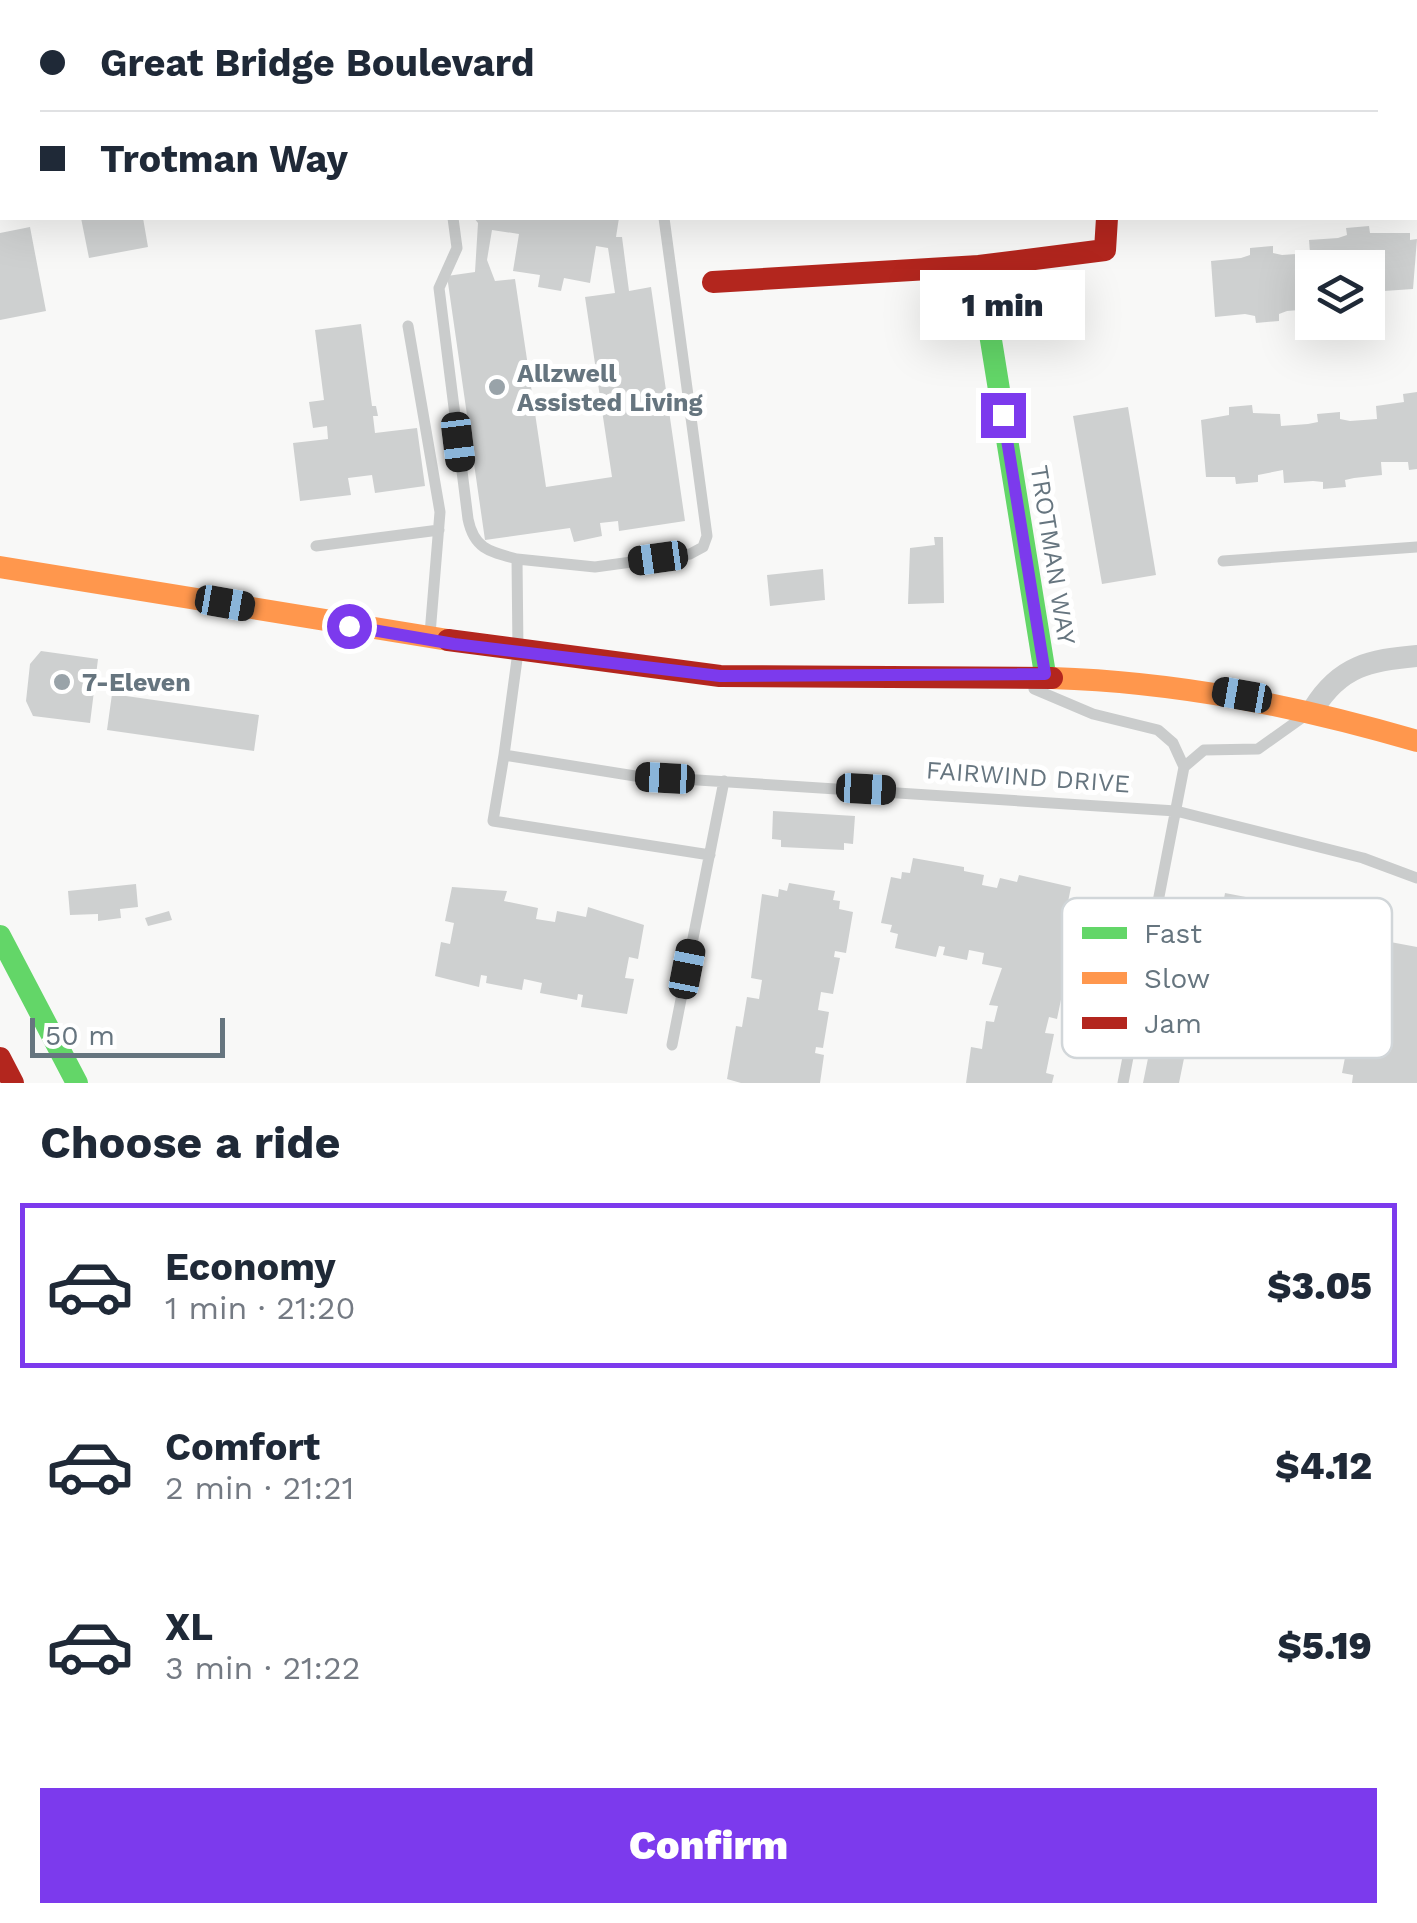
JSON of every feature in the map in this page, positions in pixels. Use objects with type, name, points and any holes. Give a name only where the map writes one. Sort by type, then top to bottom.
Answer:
[{"type":"main road","points":[[714,282],[979,266],[1105,250],[1107,220]]},
{"type":"main road","name":"TROTMAN WAY","points":[[979,266],[1045,674]]},
{"type":"main road","points":[[0,567],[429,640],[720,676],[1045,674],[1206,689],[1314,708],[1417,742]]},
{"type":"main road","points":[[0,936],[77,1083]]},
{"type":"main road","points":[[0,1058],[13,1083]]},
{"type":"street","points":[[1314,708],[1347,670],[1368,662],[1417,656]]},
{"type":"lane","points":[[453,220],[457,248],[438,288],[472,538],[485,550],[517,559],[595,567],[690,554],[703,547],[708,536],[664,220]]},
{"type":"lane","points":[[408,326],[439,530],[429,640]]},
{"type":"lane","points":[[316,546],[439,530]]},
{"type":"lane","points":[[1224,561],[1417,547]]},
{"type":"lane","points":[[517,559],[518,652],[493,822],[710,855]]},
{"type":"lane","points":[[998,674],[1093,714],[1158,730],[1173,743],[1184,767],[1159,898]]},
{"type":"lane","points":[[1184,767],[1204,750],[1258,749],[1314,708]]},
{"type":"lane","name":"FAIRWIND DRIVE","points":[[504,756],[635,776],[1176,811],[1363,858],[1417,878]]},
{"type":"lane","points":[[672,1045],[724,781]]},
{"type":"lane","points":[[1124,1083],[1129,1058]]},
{"type":"building","points":[[81,220],[143,220],[148,247],[89,258]]},
{"type":"building","name":"Allzwell Assisted Living","points":[[476,220],[619,220],[616,237],[622,237],[629,291],[651,287],[685,521],[619,531],[618,521],[600,523],[602,536],[574,542],[570,528],[485,540],[447,276],[475,272]],"holes":[[[492,230],[519,234],[513,271],[540,275],[538,287],[561,291],[564,278],[590,283],[596,246],[608,248],[615,293],[585,297],[612,477],[546,487],[515,279],[495,281],[487,260]]]},
{"type":"building","points":[[1369,226],[1370,233],[1410,233],[1410,240],[1417,239],[1413,289],[1385,291],[1385,250],[1310,250],[1309,240],[1338,238],[1347,235],[1346,228]]},
{"type":"building","points":[[30,227],[46,311],[0,320],[0,233]]},
{"type":"building","points":[[1273,246],[1273,253],[1295,254],[1295,310],[1279,314],[1279,321],[1256,323],[1255,316],[1245,314],[1215,317],[1211,261],[1241,258],[1250,255],[1250,248]]},
{"type":"building","points":[[361,324],[372,406],[376,406],[378,416],[373,416],[375,433],[417,428],[425,486],[375,493],[372,475],[348,478],[351,495],[300,501],[293,443],[328,439],[327,426],[313,428],[309,402],[324,400],[315,330]]},
{"type":"building","points":[[1417,392],[1417,469],[1409,470],[1408,462],[1381,462],[1382,475],[1345,480],[1346,487],[1323,489],[1323,482],[1284,483],[1283,470],[1258,475],[1258,482],[1236,484],[1235,477],[1206,477],[1201,420],[1229,415],[1229,407],[1252,405],[1253,413],[1280,414],[1281,426],[1318,422],[1317,414],[1340,412],[1340,419],[1350,421],[1377,419],[1376,406],[1404,402],[1403,394]]},
{"type":"building","points":[[1128,407],[1156,575],[1102,584],[1073,416]]},
{"type":"building","points":[[934,537],[943,537],[944,603],[908,604],[910,548],[935,545]]},
{"type":"building","points":[[823,569],[825,600],[770,606],[767,575]]},
{"type":"building","name":"7-Eleven","points":[[41,651],[98,659],[90,723],[33,716],[26,701],[30,664]]},
{"type":"building","points":[[112,694],[259,715],[254,751],[107,730]]},
{"type":"building","points":[[773,811],[855,816],[853,844],[844,843],[844,850],[781,847],[781,840],[772,839]]},
{"type":"building","points":[[913,858],[964,867],[964,871],[984,875],[982,885],[997,888],[1000,878],[1017,882],[1019,875],[1071,887],[1069,898],[1062,898],[1062,995],[1057,1019],[1049,1017],[1045,1033],[1054,1034],[1046,1073],[1054,1075],[1052,1083],[966,1083],[971,1047],[982,1049],[986,1021],[994,1022],[998,1006],[989,1005],[1002,968],[982,964],[984,953],[969,950],[967,960],[943,955],[945,947],[939,946],[936,957],[895,948],[898,934],[890,932],[892,925],[881,923],[891,877],[901,879],[902,872],[910,873]]},
{"type":"building","points":[[789,883],[835,891],[833,900],[840,901],[839,909],[853,912],[846,953],[835,951],[834,957],[840,958],[833,994],[821,992],[818,1010],[829,1012],[823,1048],[816,1047],[815,1053],[824,1055],[820,1083],[741,1083],[727,1079],[736,1026],[742,1027],[747,997],[759,999],[762,980],[751,978],[762,894],[778,897],[779,889],[787,891]]},
{"type":"building","points":[[136,884],[138,907],[120,909],[121,918],[98,921],[98,914],[70,915],[68,891]]},
{"type":"building","points":[[452,887],[507,891],[504,901],[538,908],[536,919],[555,922],[557,911],[586,917],[588,907],[644,925],[638,959],[629,957],[625,978],[634,979],[627,1014],[581,1007],[583,995],[578,994],[577,1000],[540,993],[542,983],[524,979],[522,990],[486,983],[487,976],[481,975],[479,987],[435,976],[441,942],[450,944],[454,923],[445,921]]},
{"type":"building","points":[[1225,893],[1251,898],[1224,898]]},
{"type":"building","points":[[169,911],[172,920],[148,926],[145,918]]},
{"type":"building","points":[[1392,942],[1417,947],[1417,1083],[1352,1083],[1353,1075],[1342,1073],[1345,1058],[1392,1058]]},
{"type":"building","points":[[1148,1058],[1184,1058],[1179,1083],[1143,1083]]},
{"type":"traffic: fast","points":[[979,266],[1045,674]]},
{"type":"traffic: fast","points":[[0,936],[77,1083]]},
{"type":"traffic: slow","points":[[0,567],[448,640]]},
{"type":"traffic: slow","points":[[1052,678],[1191,690],[1327,717],[1417,741]]},
{"type":"traffic: jam","points":[[713,282],[979,266],[1105,250],[1107,220]]},
{"type":"traffic: jam","points":[[448,640],[720,676],[1052,678]]},
{"type":"traffic: jam","points":[[0,1058],[13,1083]]},
{"type":"place","name":"Allzwell Assisted Living","points":[[497,387]]},
{"type":"place","name":"7-Eleven","points":[[62,682]]},
{"type":"route","points":[[349,626],[454,644],[720,676],[1045,674],[1003,415]]}]
